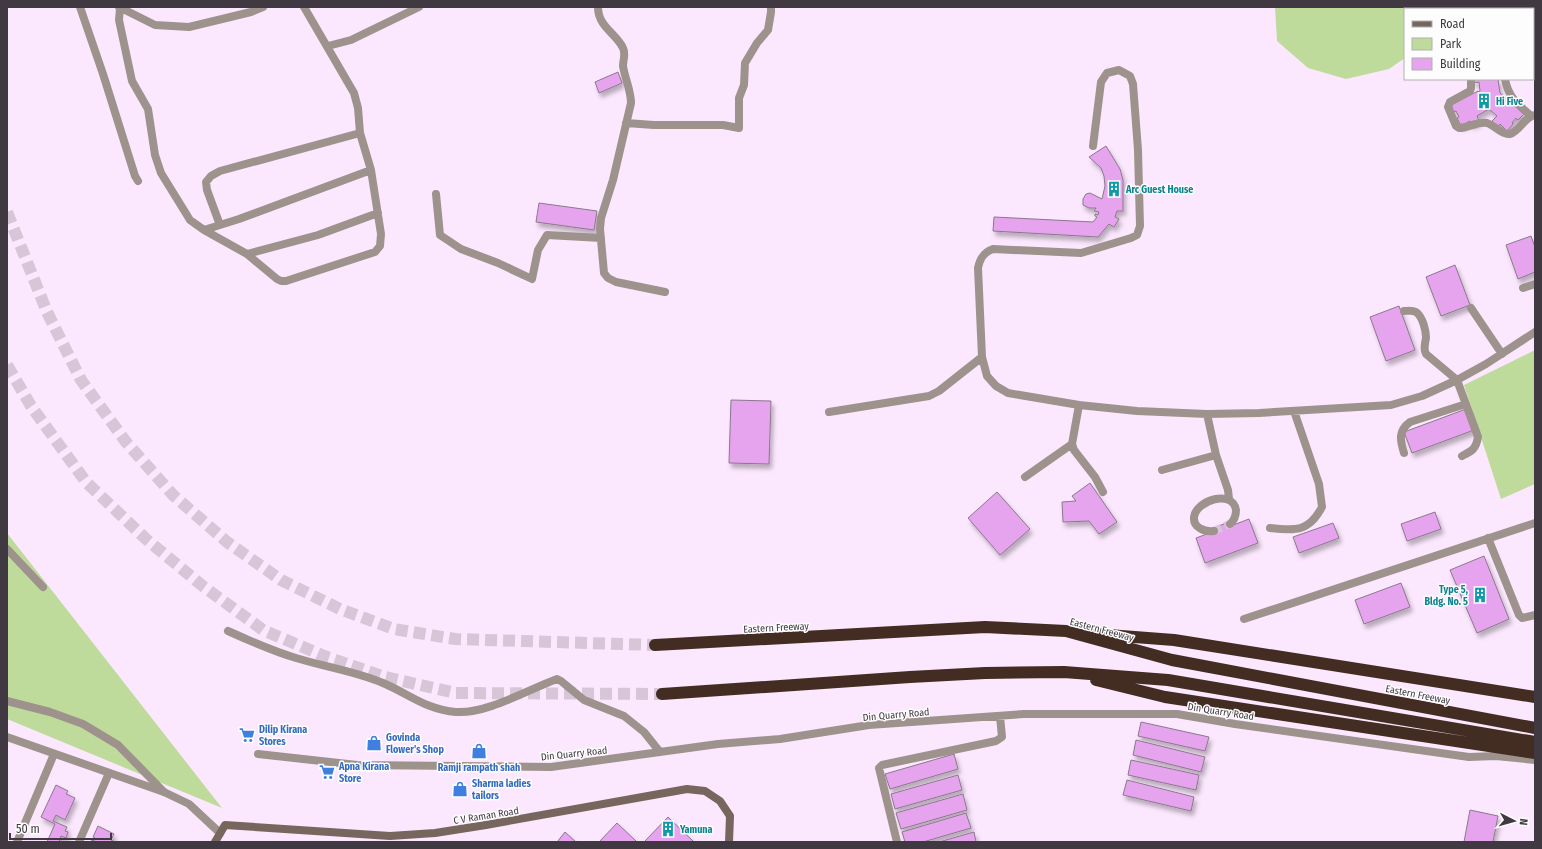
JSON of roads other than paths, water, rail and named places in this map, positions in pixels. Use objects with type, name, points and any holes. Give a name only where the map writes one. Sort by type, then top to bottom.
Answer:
[{"type":"highway","name":"Eastern Freeway","points":[[655,645],[985,627],[1066,631],[1172,660],[1535,728]]},
{"type":"highway","points":[[1066,631],[1174,640],[1535,697]]},
{"type":"highway","points":[[1064,672],[1165,698],[1535,753]]},
{"type":"highway","points":[[662,694],[910,677],[985,673],[1064,672],[1168,680],[1535,742]]},
{"type":"street","points":[[80,7],[135,176],[138,181]]},
{"type":"street","points":[[263,7],[251,12],[189,27],[155,25],[120,7],[119,20],[132,81],[148,109],[155,155],[159,169],[190,220],[204,230],[247,254],[277,279],[282,281],[376,252],[380,246],[381,234],[371,170],[360,133],[358,108],[354,93],[304,7]]},
{"type":"street","points":[[328,46],[351,40],[419,7]]},
{"type":"street","points":[[598,7],[598,14],[606,29],[622,46],[625,52],[623,67],[631,95],[631,103],[613,180],[601,218],[600,229],[604,273],[608,278],[616,282],[665,292]]},
{"type":"street","points":[[626,123],[654,125],[723,125],[740,128],[740,98],[744,85],[745,63],[757,43],[768,30],[771,12],[770,7]]},
{"type":"street","points":[[1093,146],[1102,82],[1107,73],[1119,70],[1130,76],[1133,84],[1138,150],[1140,226],[1137,235],[1081,253],[993,249],[988,251],[983,256],[978,268],[982,357],[987,376],[996,386],[1008,393],[1079,405],[1137,411],[1207,414],[1294,411],[1391,405],[1422,396],[1457,380],[1502,354],[1535,332]]},
{"type":"street","points":[[1471,80],[1470,91],[1448,104],[1456,126],[1459,128],[1483,122],[1506,134],[1510,134],[1533,115],[1512,98],[1506,87],[1505,80]]},
{"type":"street","points":[[220,225],[207,190],[206,182],[210,176],[220,171],[360,133]]},
{"type":"street","points":[[204,230],[371,170]]},
{"type":"street","points":[[436,194],[440,236],[461,249],[498,263],[532,279],[538,250],[547,235],[601,238]]},
{"type":"street","points":[[247,254],[318,235],[378,213]]},
{"type":"street","points":[[1522,288],[1535,284]]},
{"type":"street","points":[[1471,308],[1502,354]]},
{"type":"street","points":[[1404,311],[1412,311],[1420,316],[1426,337],[1424,350],[1426,354],[1457,380],[1478,437],[1474,450],[1462,456]]},
{"type":"street","points":[[829,412],[929,396],[939,391],[982,357]]},
{"type":"street","points":[[1404,453],[1400,440],[1404,426],[1410,422],[1466,404]]},
{"type":"street","points":[[1079,405],[1072,444],[1074,450],[1095,477],[1103,492]]},
{"type":"street","points":[[1270,528],[1288,530],[1302,529],[1312,522],[1322,507],[1319,484],[1294,411]]},
{"type":"street","points":[[1207,414],[1216,455],[1228,490],[1228,499]]},
{"type":"street","points":[[1025,477],[1072,444]]},
{"type":"street","points":[[1162,470],[1216,455]]},
{"type":"street","points":[[1214,531],[1203,530],[1197,526],[1194,520],[1194,515],[1197,509],[1204,504],[1222,498],[1233,502],[1236,508],[1236,515],[1235,519],[1230,524]]},
{"type":"street","points":[[1244,619],[1535,523]]},
{"type":"street","points":[[1488,538],[1519,615],[1522,618],[1535,615]]},
{"type":"street","points":[[7,549],[43,587]]},
{"type":"street","points":[[228,631],[296,658],[357,674],[383,683],[424,705],[456,712],[475,711],[543,686],[557,679],[584,700],[624,716],[644,732],[660,752]]},
{"type":"street","points":[[7,701],[50,712],[83,724],[118,745],[164,792]]},
{"type":"street","name":"Din Quarry Road","points":[[258,754],[357,765],[551,768],[718,744],[780,740],[869,725],[1024,714],[1177,714],[1235,724],[1469,757],[1496,756],[1535,760]]},
{"type":"street","points":[[897,842],[879,768],[882,765],[996,741],[1002,737],[1000,716]]},
{"type":"street","points":[[7,737],[164,792],[189,804],[220,833],[216,842]]},
{"type":"street","points":[[16,842],[54,754]]},
{"type":"street","points":[[80,842],[109,773]]},
{"type":"street","name":"C V Raman Road","points":[[220,833],[224,825],[391,839],[486,825],[687,789],[704,791],[720,801],[730,816],[728,842]]},
{"type":"tunnel","points":[[7,212],[47,312],[81,380],[126,442],[173,495],[227,542],[281,580],[340,609],[394,629],[455,639],[655,645]]},
{"type":"tunnel","points":[[7,365],[31,406],[86,482],[146,539],[204,587],[263,630],[324,656],[385,677],[456,693],[662,694]]},
{"type":"tunnel","points":[[1214,531],[1230,524]]},
{"type":"place","name":"Hi Five","points":[[1484,101]]},
{"type":"place","name":"Arc Guest House","points":[[1114,189]]},
{"type":"place","name":"Type 5, Bldg. No. 5","points":[[1480,595]]},
{"type":"place","name":"Dilip Kirana Stores","points":[[247,735]]},
{"type":"place","name":"Govinda Flower's Shop","points":[[374,743]]},
{"type":"place","name":"Ramji rampath shah","points":[[479,751]]},
{"type":"place","name":"Apna Kirana Store","points":[[327,772]]},
{"type":"place","name":"Sharma ladies tailors","points":[[460,789]]},
{"type":"place","name":"Yamuna","points":[[668,829]]}]
